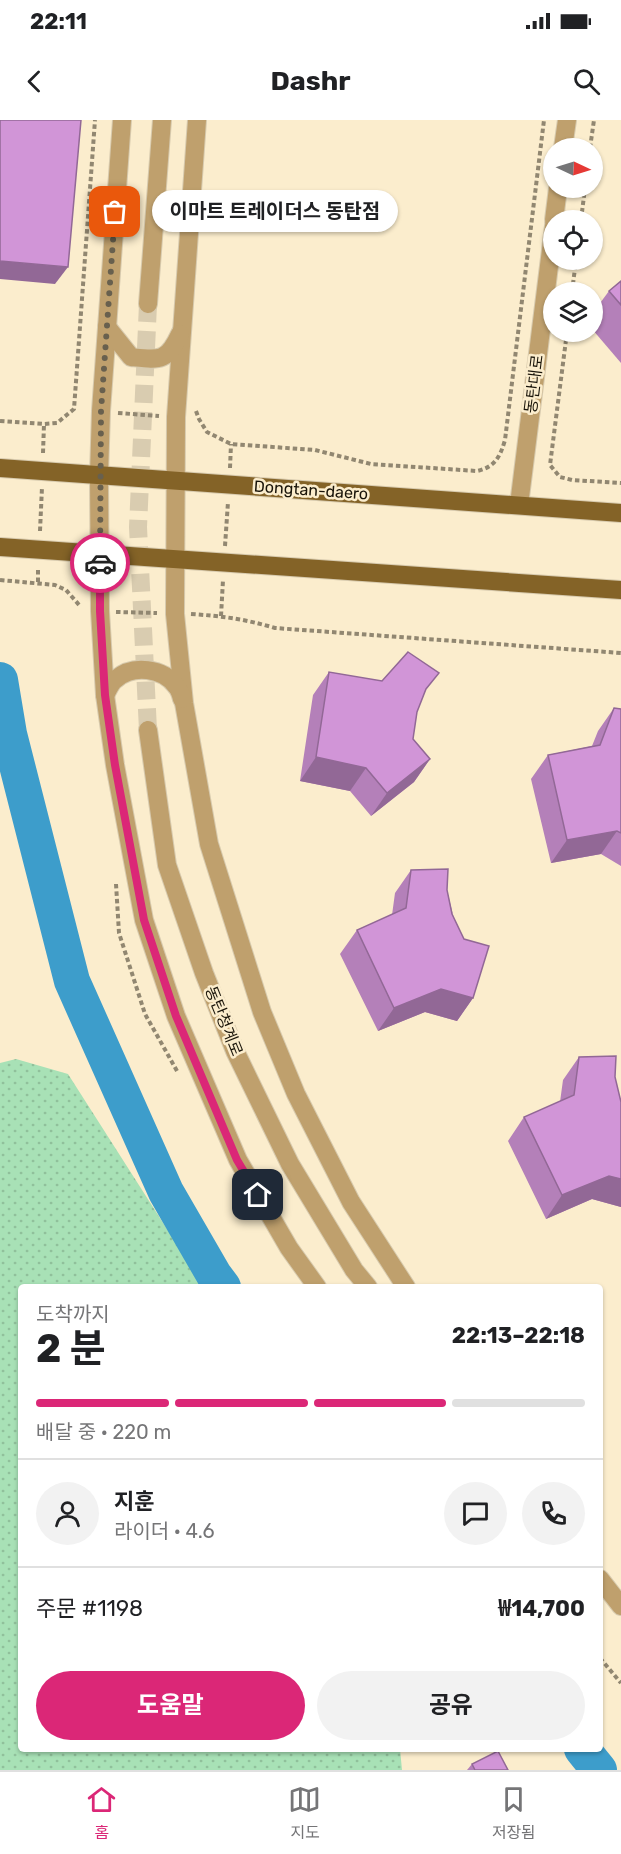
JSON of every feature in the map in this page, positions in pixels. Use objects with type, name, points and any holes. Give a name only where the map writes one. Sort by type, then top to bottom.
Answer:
[{"type":"main road","name":"Dongtan-daero","points":[[0,468],[621,513]]},
{"type":"main road","points":[[0,547],[621,590]]},
{"type":"street","points":[[122,120],[101,411],[99,475],[100,611],[105,695],[115,765],[144,920],[176,1016],[237,1160],[289,1248],[315,1284]]},
{"type":"street","points":[[148,304],[162,120]]},
{"type":"street","points":[[197,120],[176,417],[175,614],[184,704],[209,843],[262,1011],[296,1094],[351,1202],[404,1284]]},
{"type":"street","points":[[564,138],[567,120]]},
{"type":"street","name":"동탄대로","points":[[519,505],[548,270]]},
{"type":"street","points":[[107,327],[131,357],[154,360],[171,352],[183,327]]},
{"type":"street","points":[[105,695],[116,679],[134,670],[151,670],[167,676],[177,686],[184,704]]},
{"type":"street","name":"동탄청계로","points":[[148,730],[167,865],[204,973],[235,1051],[290,1164],[354,1270],[366,1284]]},
{"type":"street","points":[[603,1583],[621,1606]]},
{"type":"path","points":[[74,409],[95,120]]},
{"type":"path","points":[[194,405],[198,419],[207,432],[231,444],[315,450],[371,464],[477,471],[488,469],[502,452],[505,440],[544,120]]},
{"type":"path","points":[[591,138],[594,120]]},
{"type":"path","points":[[566,342],[550,465],[561,477],[572,480],[621,483]]},
{"type":"path","points":[[0,421],[57,423],[74,409],[198,419]]},
{"type":"path","points":[[0,580],[38,582],[33,549],[42,471],[44,424]]},
{"type":"path","points":[[221,615],[231,444]]},
{"type":"path","points":[[100,611],[221,615],[275,628],[621,653]]},
{"type":"path","points":[[603,1662],[621,1683]]},
{"type":"green space","points":[[16,1059],[68,1074],[202,1284],[18,1284],[18,1752],[400,1752],[402,1770],[0,1770],[0,1063]]},
{"type":"building","points":[[0,120],[81,120],[68,267],[0,261]]},
{"type":"building","points":[[621,281],[621,305],[609,291]]},
{"type":"building","points":[[408,652],[439,673],[426,689],[417,712],[413,739],[430,759],[387,793],[366,768],[316,757],[329,672],[382,681]]},
{"type":"building","points":[[614,708],[621,709],[621,833],[617,831],[567,840],[548,755],[600,745]]},
{"type":"building","points":[[448,869],[447,890],[452,914],[464,939],[489,946],[473,998],[441,989],[394,1008],[357,930],[406,908],[411,870]]},
{"type":"building","points":[[616,1056],[615,1077],[621,1102],[621,1179],[609,1176],[562,1195],[524,1117],[574,1095],[579,1057]]},
{"type":"building","points":[[499,1752],[508,1770],[475,1770],[472,1764]]},
{"type":"waterway","points":[[0,680],[9,734],[72,981],[166,1192],[221,1284]]},
{"type":"waterway","points":[[584,1752],[599,1770]]},
{"type":"tunnel","points":[[148,304],[138,527],[148,730]]},
{"type":"way so far","points":[[100,563],[101,411],[115,212]]},
{"type":"place","name":"이마트 트레이더스 동탄점","points":[[115,212]]},
{"type":"route","points":[[100,563],[100,611],[105,695],[115,765],[144,920],[176,1016],[237,1160],[258,1195]]}]
